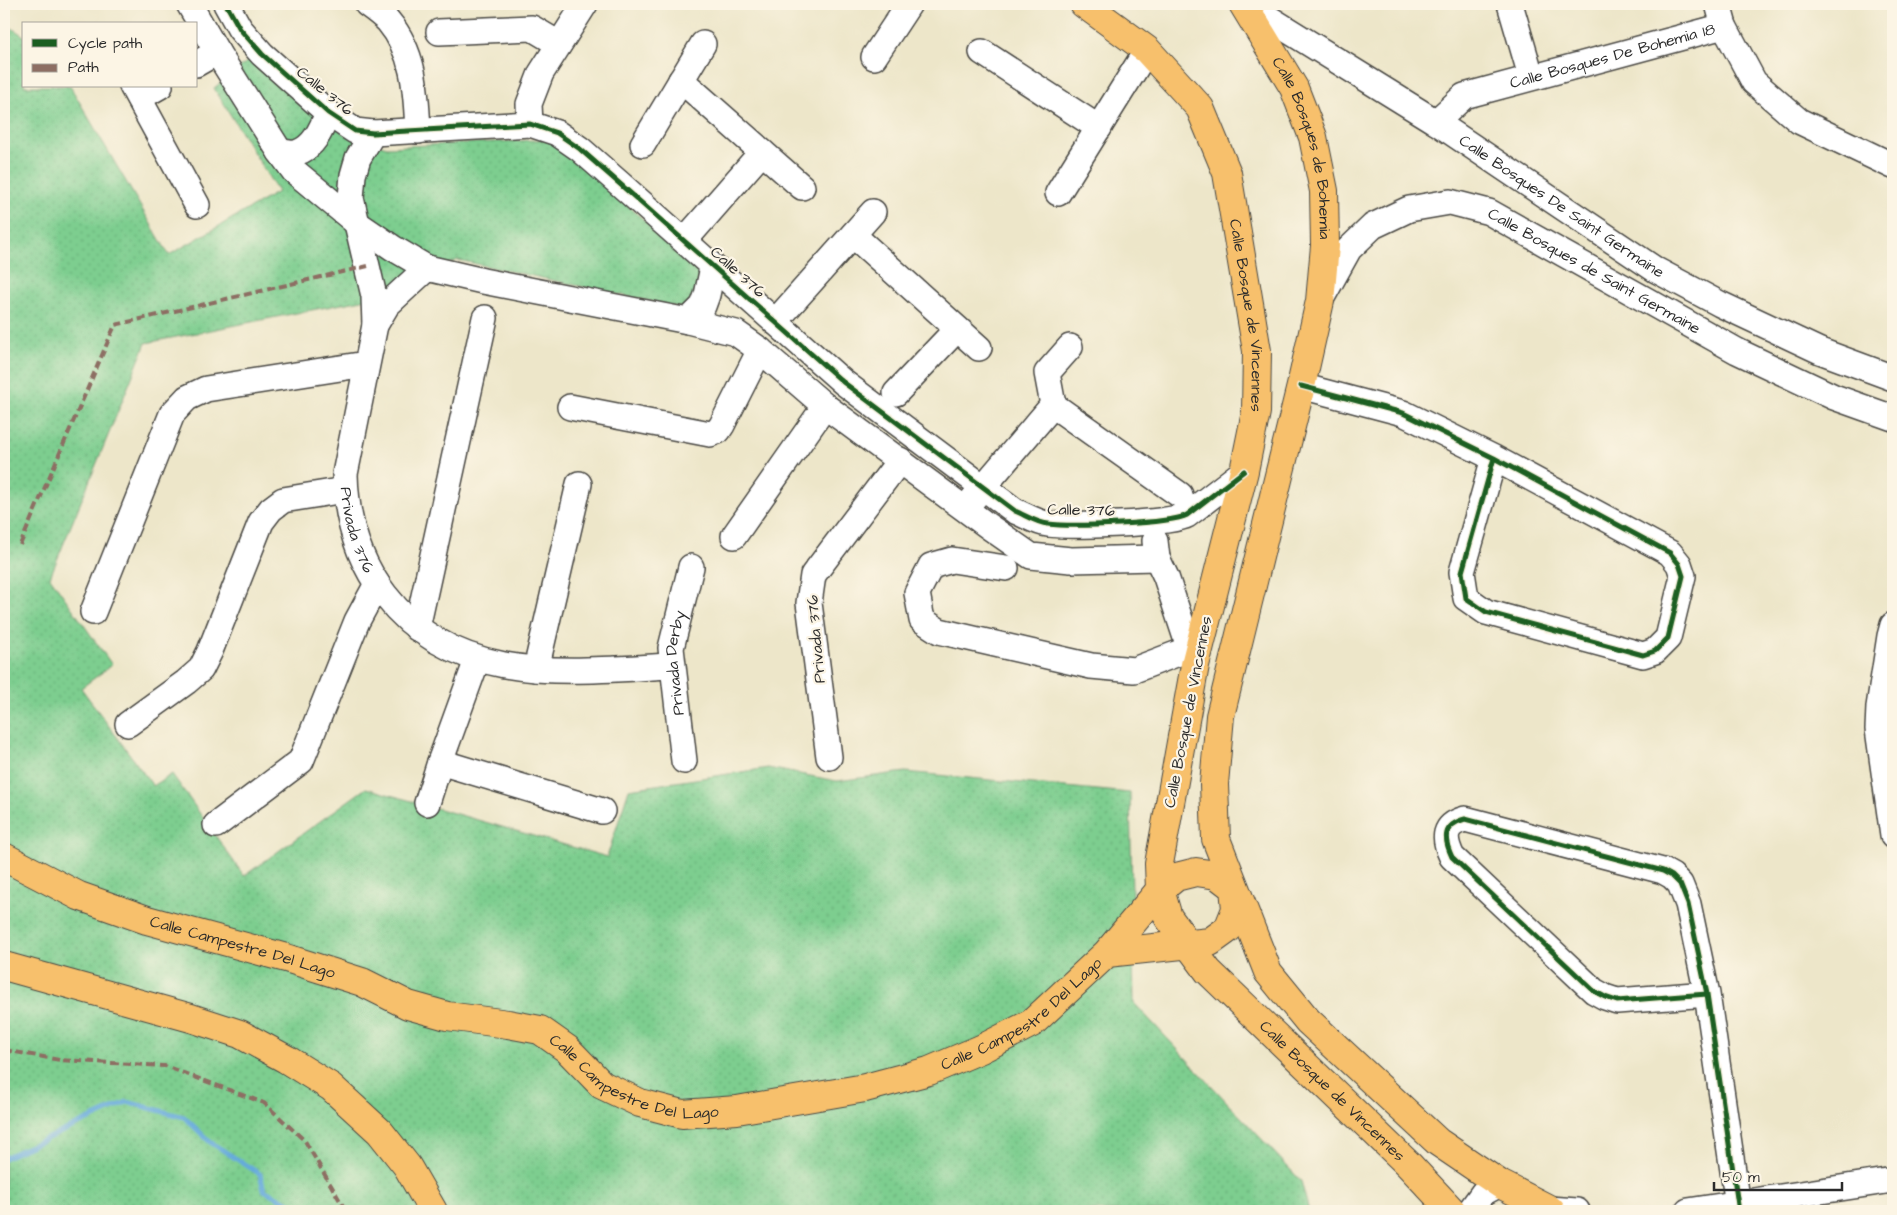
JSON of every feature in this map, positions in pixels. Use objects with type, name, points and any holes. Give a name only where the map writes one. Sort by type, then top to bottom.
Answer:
[{"type":"main road","name":"Calle Bosque de Vincennes","points":[[1084,4],[1147,50],[1200,108],[1227,173],[1257,351],[1256,412],[1244,471],[1192,657],[1158,864],[1160,890],[1168,917],[1208,971],[1410,1165],[1452,1211]]},
{"type":"main road","name":"Calle Bosques de Bohemia","points":[[1244,4],[1294,88],[1313,137],[1324,191],[1326,246],[1320,301]]},
{"type":"main road","name":"Calle Bosque de Vincennes","points":[[1320,301],[1302,386],[1220,716],[1214,784],[1216,839],[1268,972],[1308,1021],[1438,1142],[1500,1184],[1550,1210]]},
{"type":"main road","name":"Calle Campestre Del Lago","points":[[4,857],[79,896],[147,920],[305,964],[362,982],[408,1004],[447,1016],[540,1030],[566,1049],[602,1085],[640,1103],[682,1114],[737,1110],[856,1089],[928,1070],[981,1049],[1032,1023],[1107,953],[1160,890],[1176,877],[1196,872],[1217,875],[1234,888],[1236,909],[1228,929],[1210,942],[1107,953]]},
{"type":"main road","points":[[4,966],[191,1018],[240,1034],[286,1059],[331,1087],[380,1132],[407,1166],[433,1211]]},
{"type":"street","points":[[189,4],[195,22]]},
{"type":"street","name":"Calle 376","points":[[226,4],[240,29],[262,54],[328,113],[355,131],[373,133],[530,124],[557,133],[580,149],[685,240],[843,382],[1015,511],[1045,524],[1154,522],[1182,518],[1244,471]]},
{"type":"street","points":[[368,4],[388,21],[407,51],[416,89],[418,131]]},
{"type":"street","points":[[530,124],[529,104],[541,73],[585,4]]},
{"type":"street","name":"Calle Bosques De Saint Germaine","points":[[1244,4],[1277,14],[1656,270],[1720,304],[1820,351],[1893,378]]},
{"type":"street","points":[[1510,4],[1531,76]]},
{"type":"street","points":[[874,57],[904,5]]},
{"type":"street","name":"Calle Bosques De Bohemia 18","points":[[1436,122],[1464,96],[1721,15],[1754,82],[1799,120],[1893,166]]},
{"type":"street","points":[[439,32],[532,28],[559,44]]},
{"type":"street","points":[[198,31],[207,58],[294,170],[358,224],[427,268],[483,281],[688,321],[736,333],[760,350],[825,406],[1031,556],[1071,560],[1157,558]]},
{"type":"street","points":[[643,144],[703,44]]},
{"type":"street","points":[[1058,193],[1147,50]]},
{"type":"street","points":[[982,52],[1098,128]]},
{"type":"street","points":[[681,80],[802,187]]},
{"type":"street","points":[[144,90],[197,205]]},
{"type":"street","points":[[280,152],[296,153],[308,146],[321,130],[328,113]]},
{"type":"street","points":[[373,133],[358,158],[353,176],[351,198],[374,296],[375,325]]},
{"type":"street","points":[[685,240],[762,152]]},
{"type":"street","name":"Calle Bosques de Saint Germaine","points":[[1320,301],[1349,249],[1373,226],[1409,209],[1450,202],[1489,212],[1737,351],[1834,396],[1893,418]]},
{"type":"street","points":[[774,322],[873,212]]},
{"type":"street","points":[[854,235],[979,348]]},
{"type":"street","points":[[688,321],[703,306],[708,295],[713,267]]},
{"type":"street","points":[[375,325],[387,305],[427,268]]},
{"type":"street","points":[[417,628],[485,318]]},
{"type":"street","name":"Privada 376","points":[[375,325],[345,474],[345,490],[352,531],[364,562],[398,613],[417,628],[454,651],[477,660],[536,669],[593,670],[672,666]]},
{"type":"street","points":[[896,393],[957,329]]},
{"type":"street","points":[[1070,347],[1047,373],[1053,405],[1180,495]]},
{"type":"street","points":[[570,407],[710,434],[718,431],[722,425],[760,350]]},
{"type":"street","points":[[93,612],[172,414],[187,398],[206,390],[366,364]]},
{"type":"street","points":[[1302,386],[1403,413],[1494,458],[1670,553],[1679,564],[1683,576],[1668,638],[1655,651],[1643,655],[1486,612],[1466,598],[1462,572],[1494,458]]},
{"type":"street","points":[[964,509],[1053,405]]},
{"type":"street","points":[[734,536],[825,406]]},
{"type":"street","name":"Privada 376","points":[[829,757],[809,603],[813,575],[900,460]]},
{"type":"street","points":[[536,669],[579,484]]},
{"type":"street","points":[[128,724],[201,669],[262,522],[271,509],[284,500],[345,490]]},
{"type":"street","points":[[1006,568],[952,560],[931,566],[917,593],[922,620],[939,631],[1091,666],[1134,670],[1192,657],[1166,577],[1157,558],[1154,522]]},
{"type":"street","name":"Privada Derby","points":[[684,761],[671,648],[691,567]]},
{"type":"street","points":[[216,825],[301,761],[357,621],[377,584]]},
{"type":"street","points":[[1892,633],[1879,707],[1878,729],[1893,836]]},
{"type":"street","points":[[427,804],[477,660]]},
{"type":"street","points":[[440,762],[602,811]]},
{"type":"street","points":[[1707,994],[1617,1001],[1604,998],[1594,991],[1452,857],[1447,845],[1447,832],[1454,822],[1466,819],[1663,871],[1680,884],[1688,904],[1707,994],[1738,1205]]},
{"type":"street","points":[[1688,1211],[1738,1205],[1893,1180]]},
{"type":"street","points":[[1470,1211],[1483,1193],[1500,1184]]},
{"type":"street","points":[[1550,1210],[1577,1211]]},
{"type":"green space","points":[[4,23],[22,35],[22,88],[71,88],[169,255],[278,192],[214,88],[259,52],[344,134],[387,147],[556,139],[710,281],[691,310],[458,260],[367,299],[146,343],[50,577],[112,665],[81,688],[153,786],[172,774],[244,876],[366,788],[607,857],[629,789],[768,768],[837,781],[905,772],[1130,793],[1134,1003],[1301,1181],[1309,1211],[4,1211]]},
{"type":"waterway","points":[[4,1158],[127,1102],[184,1117],[210,1142],[260,1174],[264,1190],[304,1211]]},
{"type":"marked path","points":[[20,545],[115,325],[368,266]]},
{"type":"marked path","points":[[4,1050],[60,1060],[165,1066],[264,1103],[305,1141],[346,1211]]},
{"type":"cycle path","points":[[226,4],[240,29],[262,54],[328,113],[355,131],[373,133],[530,124],[557,133],[580,149],[843,382],[1015,511],[1031,519],[1048,524],[1077,525],[1142,523],[1177,518],[1187,515],[1244,471]]},
{"type":"cycle path","points":[[1301,386],[1403,413],[1494,458],[1670,553],[1679,564],[1683,576],[1668,638],[1655,651],[1643,655],[1486,612],[1466,598],[1462,572],[1494,458]]},
{"type":"cycle path","points":[[1707,994],[1617,1001],[1594,991],[1452,857],[1446,838],[1449,829],[1452,825],[1465,819],[1663,871],[1680,884],[1688,904],[1707,994],[1738,1205]]}]
